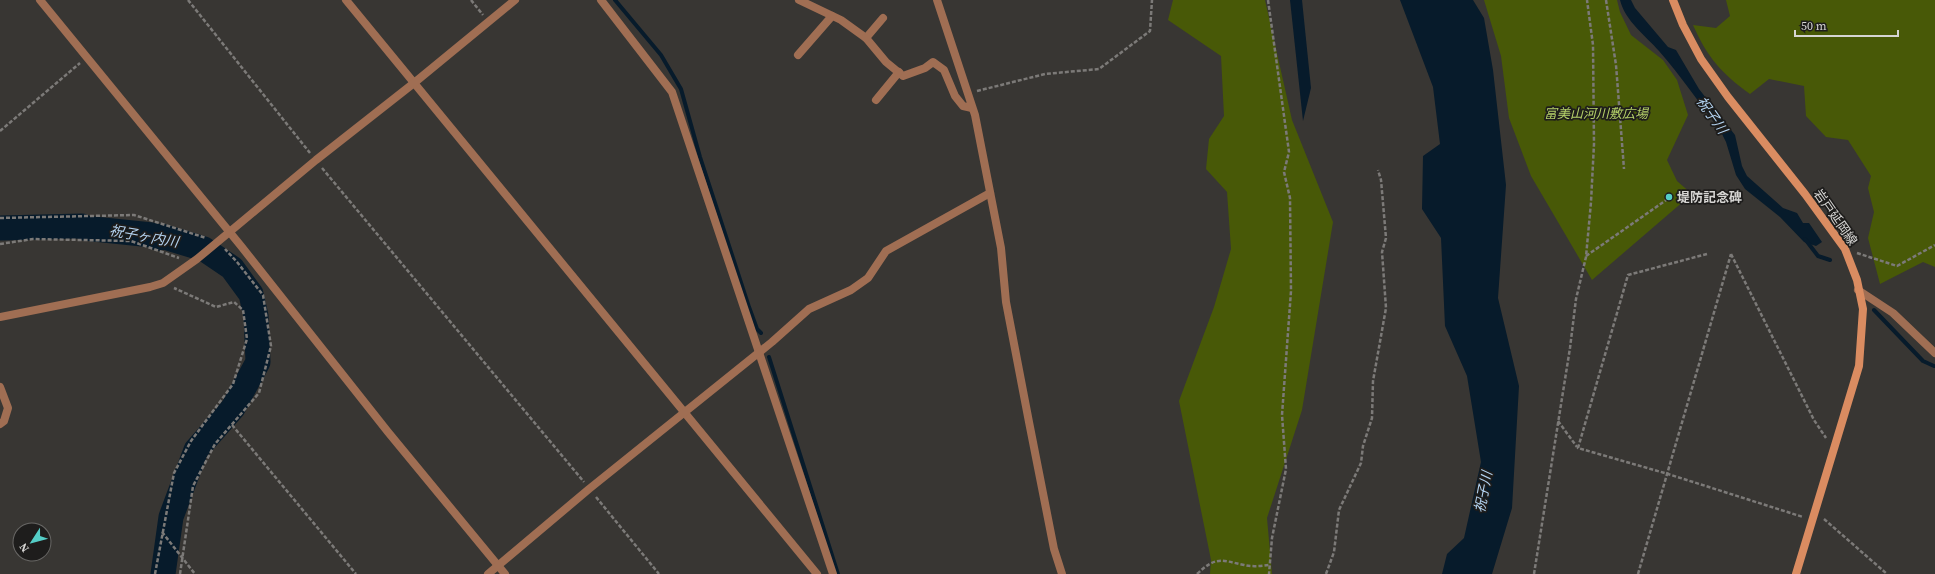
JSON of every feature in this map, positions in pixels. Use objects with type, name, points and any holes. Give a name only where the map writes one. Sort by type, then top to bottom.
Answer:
[{"type":"main road","name":"岩戸延岡線","points":[[1673,0],[1683,25],[1701,59],[1728,97],[1805,194],[1845,249],[1857,280],[1863,309],[1859,366],[1796,574]]},
{"type":"street","points":[[40,0],[230,232],[383,426],[506,574]]},
{"type":"street","points":[[346,0],[817,574]]},
{"type":"street","points":[[0,318],[163,283],[194,261],[316,160],[414,83],[515,0]]},
{"type":"street","points":[[601,0],[672,92],[833,574]]},
{"type":"street","points":[[799,0],[832,16],[866,38],[886,62],[903,76],[925,68],[933,62],[944,70],[955,96],[963,106],[972,108]]},
{"type":"street","points":[[937,0],[960,66],[972,108],[1001,248],[1006,302],[1030,430],[1054,549],[1062,574]]},
{"type":"street","points":[[798,55],[832,16]]},
{"type":"street","points":[[866,38],[883,18]]},
{"type":"street","points":[[876,100],[899,72]]},
{"type":"street","points":[[488,574],[589,489],[759,352],[809,309],[851,290],[868,278],[886,251],[990,193]]},
{"type":"street","points":[[1858,290],[1893,313],[1935,353]]},
{"type":"street","points":[[0,387],[8,408],[4,421],[0,424]]},
{"type":"path","points":[[188,0],[316,160],[658,574]]},
{"type":"path","points":[[470,0],[488,22]]},
{"type":"path","points":[[967,94],[1045,74],[1099,69],[1150,31],[1152,0]]},
{"type":"path","points":[[1268,0],[1289,152],[1284,172],[1290,198],[1291,291],[1282,415],[1286,469],[1272,538],[1269,574]]},
{"type":"path","points":[[1534,574],[1576,299],[1586,256],[1591,202],[1594,144],[1593,45],[1587,0]]},
{"type":"path","points":[[1606,0],[1616,66],[1624,169]]},
{"type":"path","points":[[0,130],[86,57]]},
{"type":"path","points":[[1326,574],[1334,552],[1339,510],[1361,463],[1363,446],[1372,418],[1373,380],[1386,308],[1382,252],[1386,238],[1381,180],[1378,170]]},
{"type":"path","points":[[1586,256],[1672,196]]},
{"type":"path","points":[[0,218],[134,215],[218,241],[237,262],[262,295],[271,346],[259,393],[215,444],[193,486],[180,574]]},
{"type":"path","points":[[0,244],[33,239],[131,240],[194,261]]},
{"type":"path","points":[[1845,249],[1897,266],[1935,245]]},
{"type":"path","points":[[1578,448],[1628,275],[1707,254]]},
{"type":"path","points":[[1638,574],[1731,254],[1814,420],[1834,449]]},
{"type":"path","points":[[154,574],[174,473],[191,442],[232,384],[247,339],[243,310],[234,302],[216,307],[163,283]]},
{"type":"path","points":[[1558,421],[1578,448],[1668,474],[1812,521]]},
{"type":"path","points":[[232,425],[356,574]]},
{"type":"path","points":[[1815,511],[1887,574]]},
{"type":"path","points":[[162,532],[182,560],[195,574]]},
{"type":"path","points":[[1198,574],[1208,564],[1223,560],[1249,566],[1269,565]]},
{"type":"green space","points":[[1173,0],[1265,0],[1292,120],[1333,222],[1302,410],[1267,518],[1272,574],[1210,574],[1211,560],[1179,401],[1214,307],[1231,249],[1227,192],[1206,169],[1209,139],[1224,116],[1221,56],[1168,20]]},
{"type":"green space","name":"富美山河川敷広場","points":[[1484,0],[1617,0],[1620,12],[1631,35],[1663,60],[1677,80],[1688,115],[1667,160],[1677,181],[1692,194],[1592,280],[1531,176],[1509,118],[1501,56]]},
{"type":"green space","points":[[1726,0],[1935,0],[1935,267],[1923,262],[1880,284],[1868,238],[1874,212],[1868,188],[1871,176],[1848,140],[1826,137],[1806,116],[1804,86],[1769,79],[1750,94],[1723,72],[1716,64],[1698,36],[1693,25],[1716,28],[1730,16]]},
{"type":"water","points":[[1290,0],[1302,0],[1311,88],[1303,121]]},
{"type":"water","points":[[1400,0],[1473,0],[1484,18],[1493,70],[1506,185],[1498,298],[1519,386],[1512,508],[1492,574],[1442,574],[1447,554],[1464,538],[1481,462],[1467,376],[1445,326],[1441,238],[1422,209],[1423,156],[1440,144],[1433,87]]},
{"type":"water","points":[[1620,0],[1631,0],[1635,8],[1668,47],[1676,50],[1699,89],[1735,135],[1742,166],[1747,176],[1783,208],[1797,213],[1803,223],[1809,223],[1822,242],[1816,246],[1804,242],[1780,217],[1745,189],[1736,175],[1726,142],[1720,130],[1683,80],[1626,15]]},
{"type":"waterway","points":[[615,0],[661,55],[681,89],[700,157],[749,307],[757,329],[761,333]]},
{"type":"waterway","name":"祝子ヶ内川","points":[[0,228],[82,226],[84,228],[152,235],[158,238],[161,236],[204,249],[232,268],[251,294],[256,316],[258,362],[233,408],[196,450],[171,517],[163,574]]},
{"type":"waterway","name":"祝子川","points":[[1805,239],[1818,256],[1830,260]]},
{"type":"waterway","name":"祝子川","points":[[1874,310],[1923,361],[1934,366]]},
{"type":"waterway","points":[[769,357],[838,574]]},
{"type":"place","name":"堤防記念碑","points":[[1669,197]]}]
